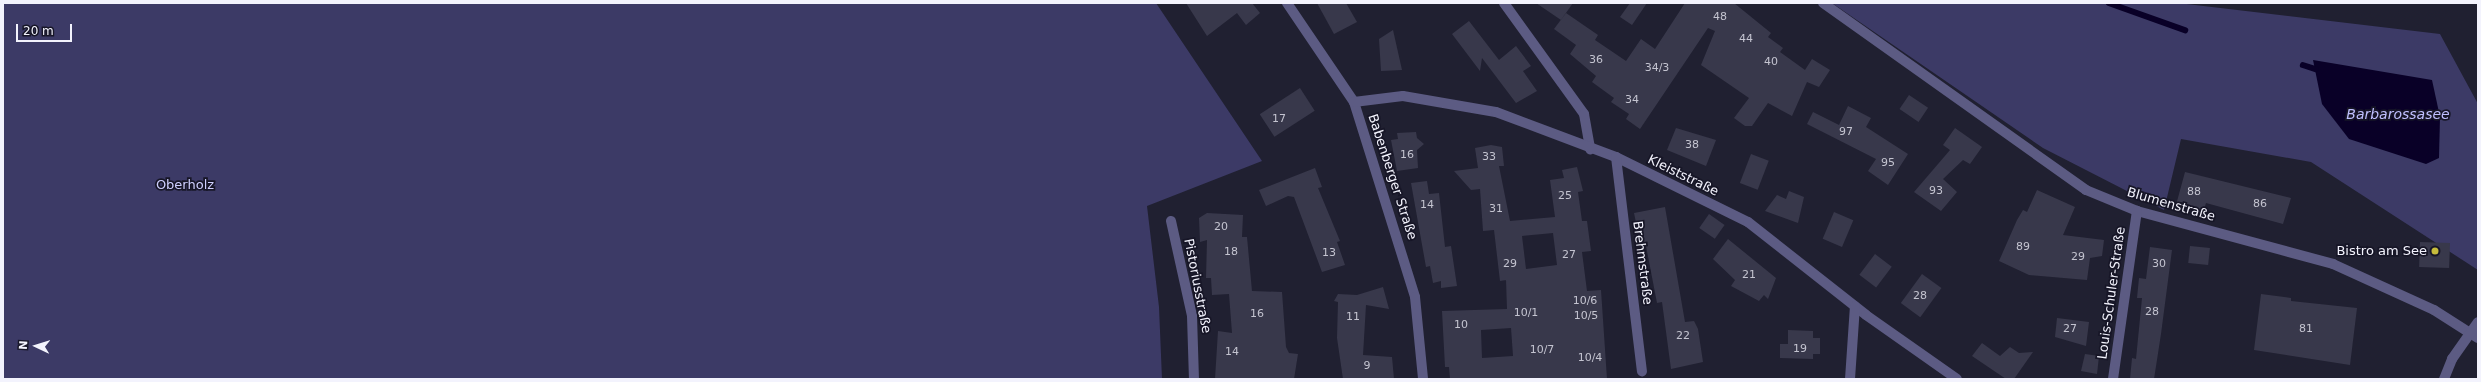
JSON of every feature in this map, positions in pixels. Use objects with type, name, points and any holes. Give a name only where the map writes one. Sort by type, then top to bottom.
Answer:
[{"type":"street","name":"Babenberger Straße","points":[[1287,3],[1354,102],[1416,297],[1423,379]]},
{"type":"street","points":[[1504,3],[1584,114],[1590,149]]},
{"type":"street","name":"Blumenstraße","points":[[1823,3],[2086,190],[2137,211],[2333,264],[2434,310],[2473,336]]},
{"type":"street","name":"Kleiststraße","points":[[1354,102],[1403,96],[1496,112],[1590,149],[1616,157],[1748,222],[1855,306],[1957,379]]},
{"type":"street","name":"Brehmstraße","points":[[1616,157],[1642,371]]},
{"type":"street","name":"Louis-Schuler-Straße","points":[[2113,379],[2137,211]]},
{"type":"street","name":"Pistoriusstraße","points":[[1171,221],[1192,316],[1194,379]]},
{"type":"street","points":[[1850,379],[1855,306]]},
{"type":"street","points":[[2444,379],[2473,336],[2478,322]]},
{"type":"green space","name":"Oberholz","points":[[3,3],[1156,3],[1262,161],[1147,206],[1159,307],[1162,379],[3,379]]},
{"type":"green space","points":[[1832,3],[2178,3],[2440,34],[2478,104],[2478,270],[2311,162],[2181,139],[2164,210],[2043,148]]},
{"type":"water","name":"Barbarossasee","points":[[2313,60],[2432,80],[2440,117],[2439,158],[2426,164],[2349,139],[2322,104]]},
{"type":"building","points":[[1186,3],[1252,3],[1260,13],[1246,25],[1237,13],[1207,36]]},
{"type":"building","points":[[1317,3],[1346,3],[1357,22],[1334,34]]},
{"type":"building","points":[[1536,3],[1573,3],[1561,20]]},
{"type":"building","points":[[1630,3],[1647,3],[1632,25],[1620,17]]},
{"type":"building","points":[[1685,3],[1734,3],[1771,33],[1768,37],[1783,48],[1780,52],[1805,70],[1812,59],[1830,70],[1819,87],[1807,82],[1792,116],[1768,103],[1752,126],[1745,126],[1734,118],[1749,98],[1701,65],[1715,31],[1708,28],[1640,129],[1626,119],[1629,114],[1611,102],[1614,98],[1592,82],[1596,76],[1570,54],[1576,45],[1554,29],[1566,13],[1598,35],[1595,40],[1626,61],[1641,39],[1655,49]]},
{"type":"building","points":[[1469,21],[1499,60],[1516,46],[1531,66],[1523,71],[1537,91],[1516,103],[1482,58],[1480,71],[1452,34]]},
{"type":"building","points":[[1393,30],[1402,70],[1381,71],[1379,39]]},
{"type":"building","points":[[1300,88],[1315,111],[1274,137],[1260,114]]},
{"type":"building","points":[[1909,95],[1928,108],[1919,122],[1899,109]]},
{"type":"building","points":[[1848,106],[1871,118],[1866,127],[1908,154],[1888,185],[1868,171],[1876,159],[1807,124],[1813,112],[1839,125]]},
{"type":"building","points":[[1676,128],[1716,140],[1706,166],[1667,150]]},
{"type":"building","points":[[1955,128],[1982,147],[1970,164],[1963,160],[1943,179],[1957,192],[1941,211],[1914,192],[1950,150],[1943,145]]},
{"type":"building","points":[[1416,132],[1417,138],[1424,144],[1417,150],[1418,168],[1397,171],[1391,140],[1398,139],[1397,133]]},
{"type":"building","points":[[1491,145],[1502,147],[1504,166],[1499,166],[1510,221],[1555,217],[1550,180],[1564,178],[1562,170],[1577,167],[1583,191],[1578,192],[1582,221],[1587,221],[1591,251],[1582,252],[1587,291],[1601,290],[1607,379],[1450,379],[1449,367],[1445,367],[1442,311],[1507,309],[1506,280],[1500,281],[1494,230],[1483,231],[1480,189],[1471,190],[1454,171],[1478,168],[1475,148]],"holes":[[[1553,233],[1557,265],[1526,269],[1522,236]],[[1511,328],[1513,356],[1482,358],[1481,330]]]},
{"type":"building","points":[[1751,154],[1769,161],[1758,190],[1740,183]]},
{"type":"building","points":[[1315,168],[1322,187],[1318,188],[1340,241],[1337,242],[1345,265],[1322,272],[1294,197],[1288,196],[1266,206],[1259,190]]},
{"type":"building","points":[[2185,172],[2291,198],[2283,224],[2206,203],[2203,213],[2176,205]]},
{"type":"building","points":[[1427,181],[1429,194],[1439,193],[1445,247],[1451,246],[1457,286],[1441,288],[1441,281],[1433,283],[1430,266],[1426,267],[1411,183]]},
{"type":"building","points":[[2037,190],[2075,207],[2063,235],[2104,240],[2102,256],[2090,258],[2087,280],[2029,275],[1999,261],[2017,220],[2023,210],[2027,212]]},
{"type":"building","points":[[1789,191],[1804,197],[1798,223],[1765,211],[1777,195],[1786,199]]},
{"type":"building","points":[[1665,207],[1685,322],[1694,321],[1698,329],[1703,362],[1671,369],[1662,302],[1657,303],[1646,246],[1641,247],[1634,213]]},
{"type":"building","points":[[1834,212],[1853,220],[1842,247],[1823,239]]},
{"type":"building","points":[[1207,213],[1243,215],[1242,237],[1247,237],[1252,291],[1282,292],[1286,347],[1289,353],[1298,354],[1294,379],[1215,379],[1218,331],[1232,333],[1229,294],[1212,295],[1211,278],[1206,278],[1207,240],[1200,242],[1199,218]]},
{"type":"building","points":[[1709,214],[1725,225],[1715,239],[1699,228]]},
{"type":"building","points":[[1728,239],[1776,278],[1768,299],[1764,295],[1759,301],[1731,286],[1735,280],[1713,259]]},
{"type":"building","points":[[2420,242],[2450,243],[2449,268],[2419,267]]},
{"type":"building","points":[[2190,246],[2210,248],[2208,265],[2188,263]]},
{"type":"building","points":[[2150,247],[2172,250],[2161,334],[2154,379],[2130,379],[2132,358],[2136,359],[2142,298],[2137,298],[2139,278],[2146,279]]},
{"type":"building","points":[[1875,254],[1892,267],[1876,287],[1859,275]]},
{"type":"building","points":[[1922,274],[1941,288],[1920,317],[1901,303]]},
{"type":"building","points":[[1383,287],[1389,309],[1366,305],[1363,355],[1392,357],[1394,379],[1343,379],[1337,338],[1338,302],[1334,301],[1338,294],[1357,295]]},
{"type":"building","points":[[2261,294],[2291,298],[2291,301],[2357,308],[2350,365],[2254,350]]},
{"type":"building","points":[[2057,318],[2089,322],[2086,346],[2055,337]]},
{"type":"building","points":[[1788,330],[1813,331],[1813,338],[1820,338],[1820,354],[1813,354],[1813,359],[1780,358],[1780,344],[1788,344]]},
{"type":"building","points":[[1982,343],[2000,356],[2010,347],[2019,353],[2033,352],[2014,379],[2006,379],[1972,356]]},
{"type":"building","points":[[2085,354],[2099,356],[2097,374],[2081,371]]},
{"type":"waterway","points":[[2109,3],[2185,30]]},
{"type":"waterway","points":[[2303,65],[2315,69]]},
{"type":"place","name":"Bistro am See","points":[[2435,251]]}]
